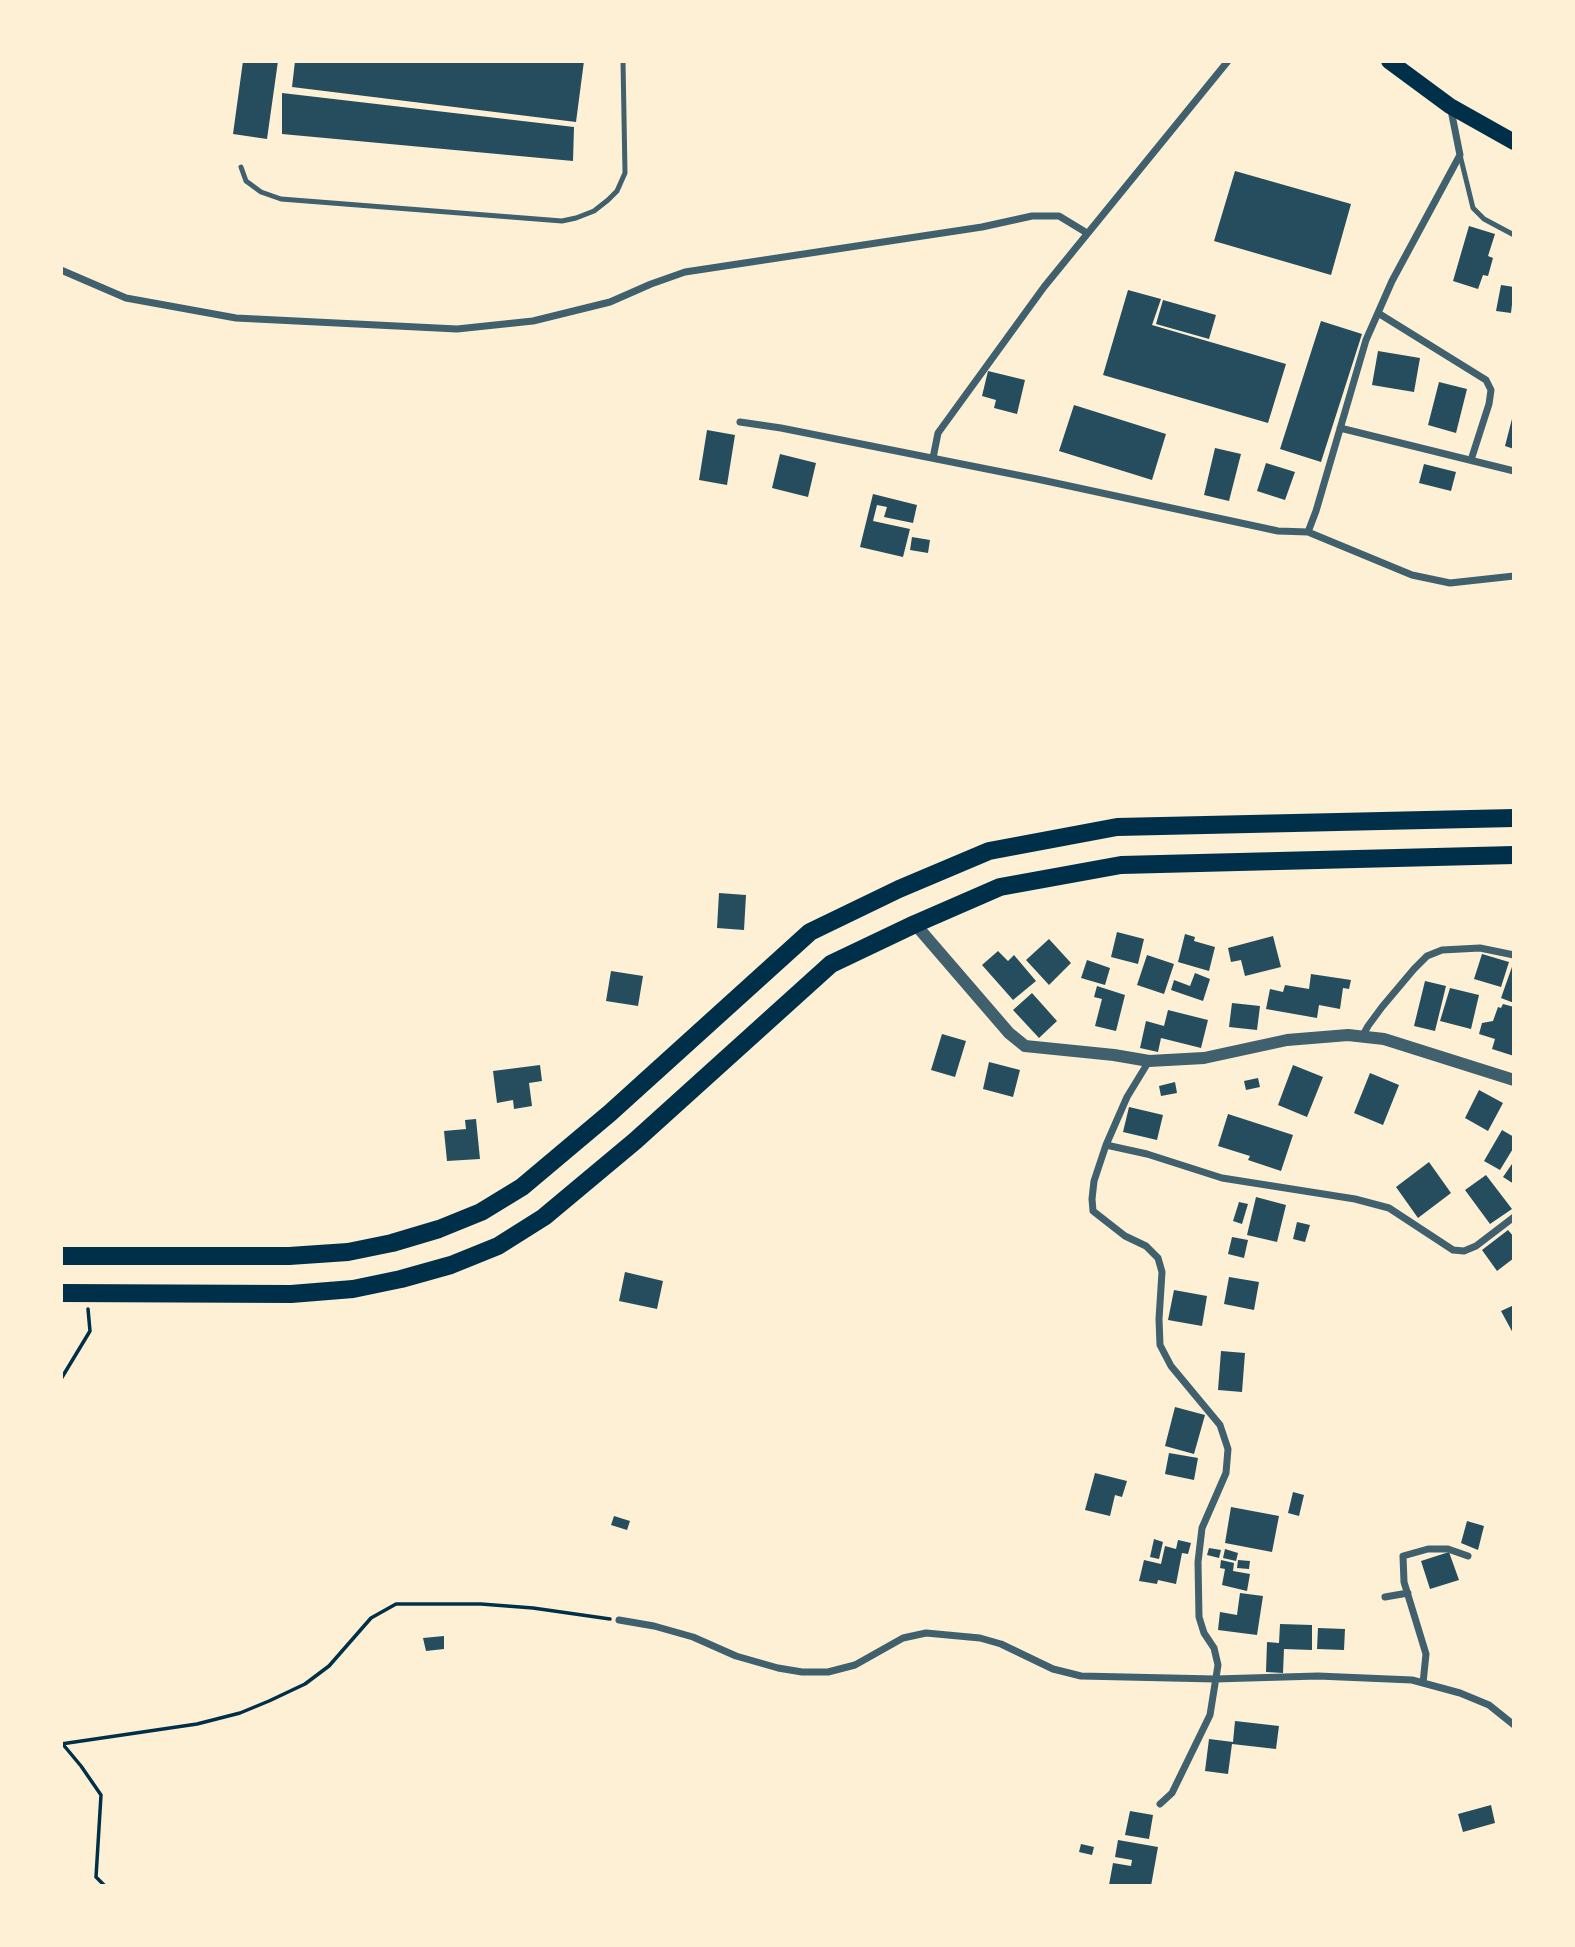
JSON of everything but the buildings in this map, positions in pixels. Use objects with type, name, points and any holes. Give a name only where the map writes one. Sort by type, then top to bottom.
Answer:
[{"type":"highway","points":[[61,1256],[289,1256],[348,1252],[439,1229],[481,1212],[522,1187],[610,1113],[810,932],[989,851],[1117,827],[1514,818]]},
{"type":"highway","points":[[61,1293],[290,1294],[353,1289],[451,1265],[498,1246],[544,1217],[635,1141],[831,964],[1000,887],[1121,864],[1514,855]]},
{"type":"main road","points":[[1389,61],[1450,106],[1514,142]]},
{"type":"street","points":[[933,458],[938,433],[1044,287],[1227,61]]},
{"type":"street","points":[[1308,532],[1366,340],[1392,281],[1460,155],[1450,106]]},
{"type":"street","points":[[61,270],[127,298],[236,317],[457,329],[533,320],[610,302],[685,272],[982,227],[1032,216],[1059,216],[1087,233]]},
{"type":"street","points":[[1378,313],[1486,380],[1491,390],[1489,404],[1471,460]]},
{"type":"street","points":[[740,422],[933,458],[1278,531],[1308,532],[1412,575],[1450,583],[1514,576]]},
{"type":"street","points":[[1340,428],[1514,471]]},
{"type":"street","points":[[915,924],[1009,1033],[1025,1046],[1149,1061],[1204,1058],[1287,1040],[1348,1035],[1384,1039],[1514,1080]]},
{"type":"street","points":[[1362,1037],[1390,998],[1427,956],[1442,950],[1480,948],[1514,955]]},
{"type":"street","points":[[1149,1061],[1127,1097],[1107,1145],[1094,1181],[1091,1199],[1093,1211],[1125,1236],[1146,1246],[1158,1258],[1162,1272],[1160,1345],[1171,1366],[1220,1425],[1228,1449],[1226,1473],[1202,1528],[1198,1562],[1199,1617],[1204,1633],[1214,1648],[1218,1665],[1210,1715],[1172,1793],[1160,1804]]},
{"type":"street","points":[[1107,1145],[1147,1154],[1222,1178],[1355,1199],[1389,1208],[1453,1250],[1464,1251],[1476,1246],[1514,1217]]},
{"type":"street","points":[[1423,1683],[1426,1654],[1404,1582],[1403,1556],[1428,1549],[1448,1549],[1468,1556]]},
{"type":"street","points":[[1385,1597],[1408,1593]]},
{"type":"street","points":[[619,1620],[693,1637],[736,1656],[802,1672],[828,1672],[855,1665],[903,1638],[926,1633],[980,1638],[1001,1644],[1053,1670],[1082,1676],[1215,1679],[1318,1676],[1412,1680],[1460,1693],[1489,1705],[1514,1725]]},
{"type":"lane","points":[[241,167],[246,181],[261,192],[281,200],[562,221],[576,218],[594,211],[608,200],[617,191],[625,173],[623,61]]},
{"type":"lane","points":[[1460,155],[1473,208],[1484,219],[1514,235]]},
{"type":"path","points":[[61,1379],[90,1331],[87,1294]]},
{"type":"path","points":[[62,1743],[197,1724],[240,1713],[305,1684],[329,1666],[371,1618],[396,1604],[481,1604],[619,1620]]},
{"type":"path","points":[[62,1743],[101,1795],[96,1877],[105,1886]]}]
